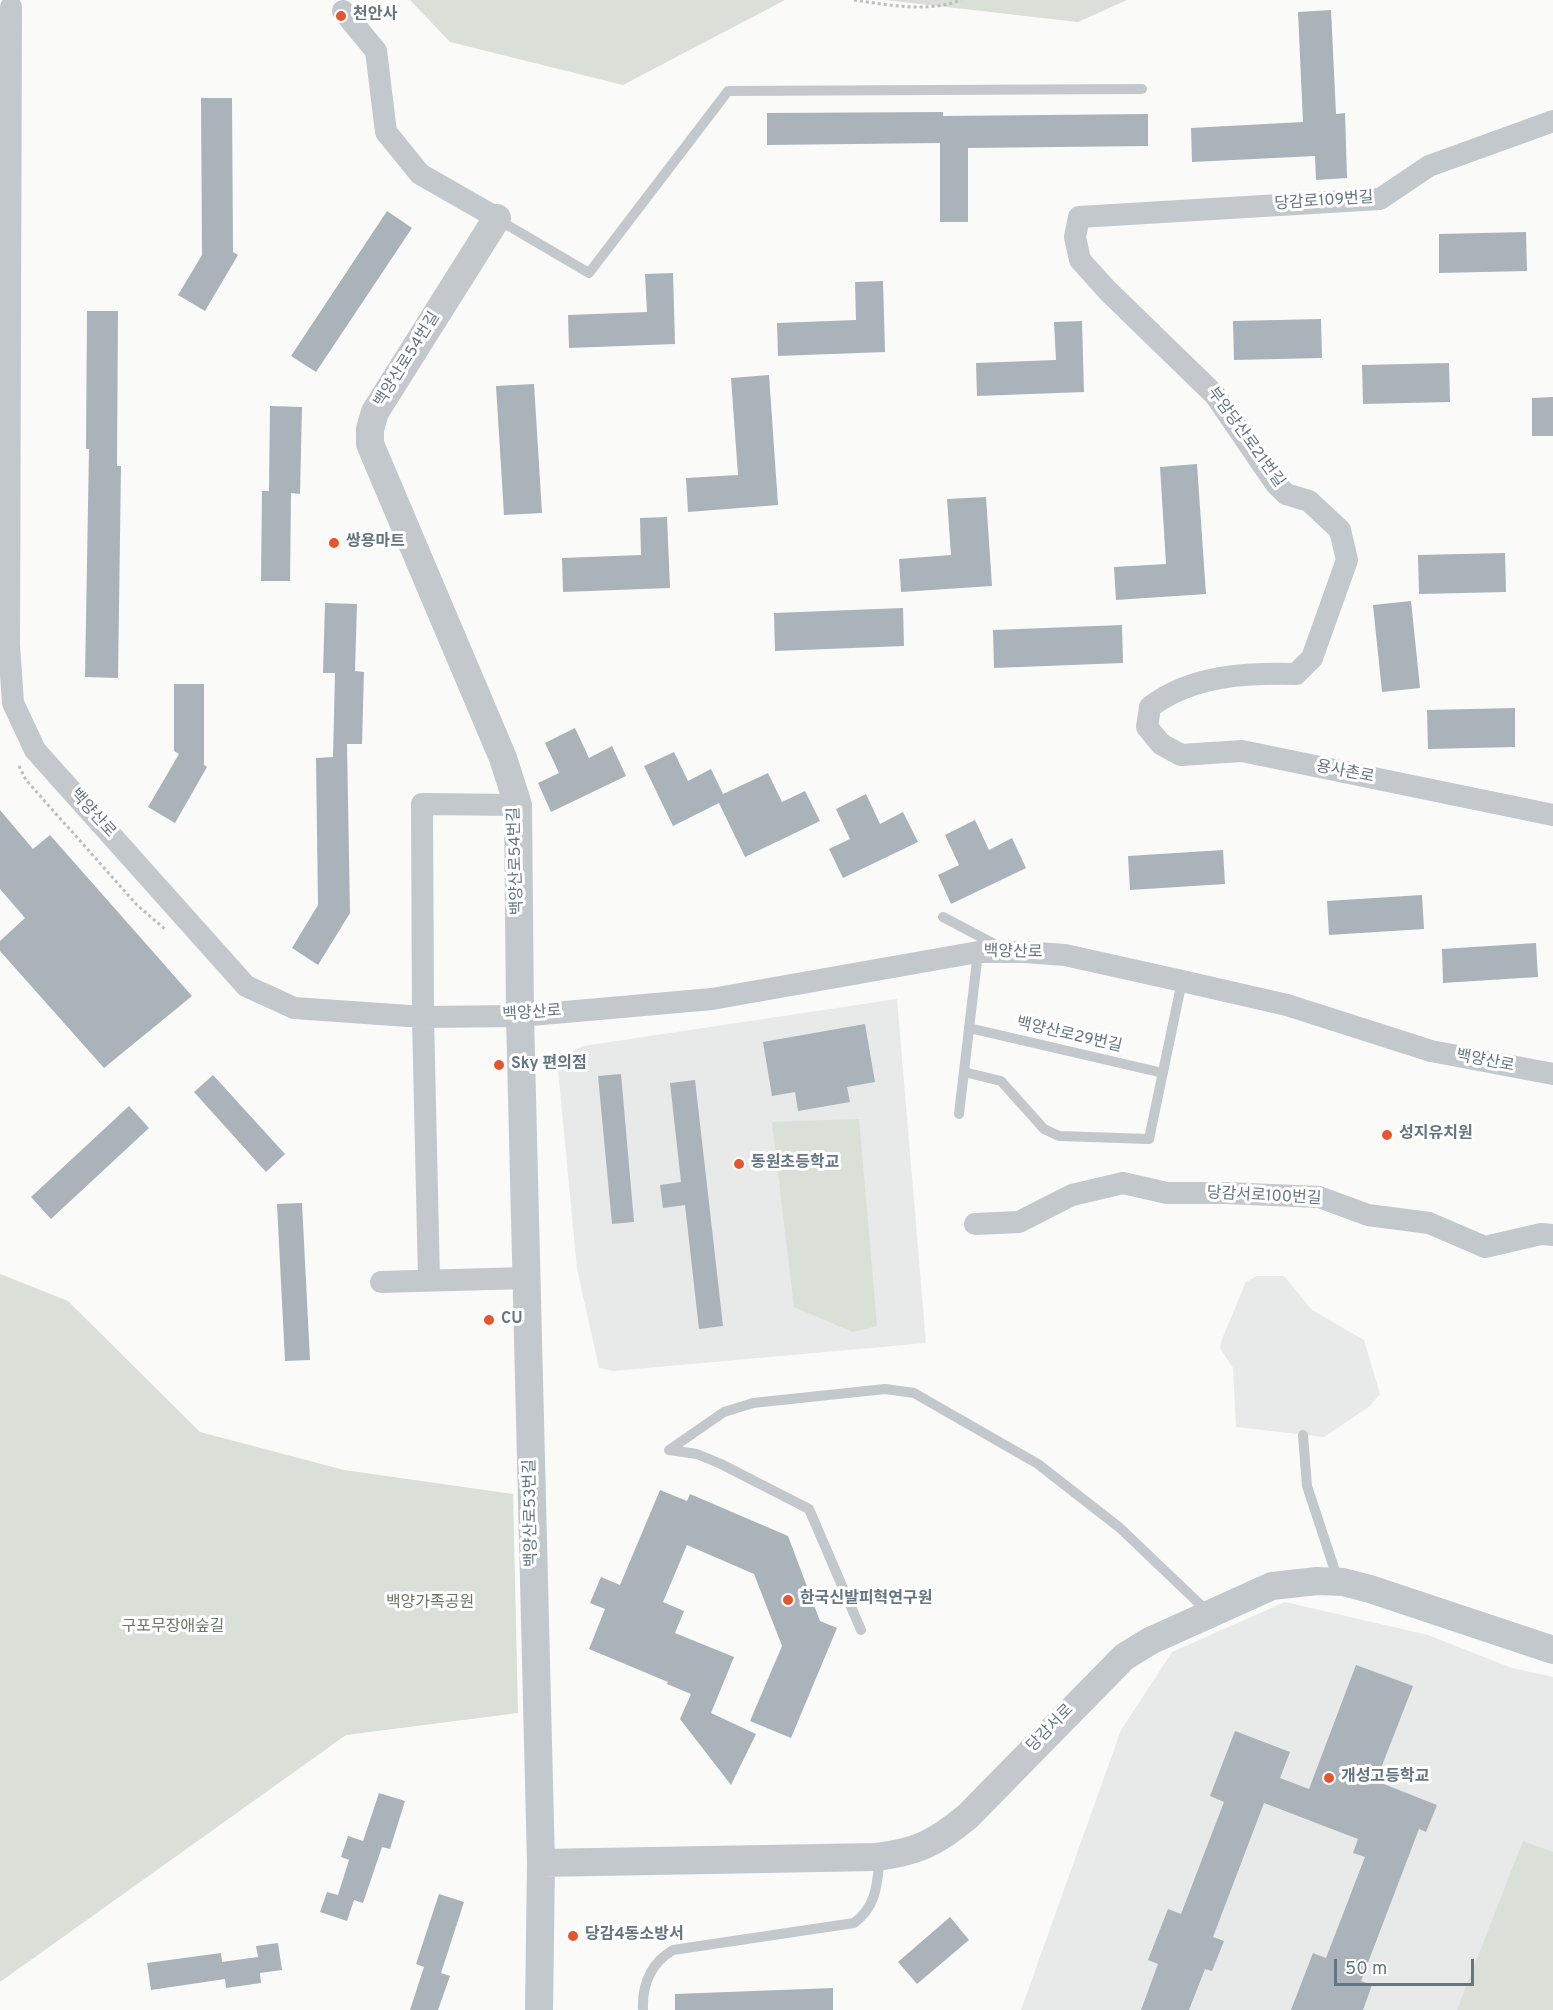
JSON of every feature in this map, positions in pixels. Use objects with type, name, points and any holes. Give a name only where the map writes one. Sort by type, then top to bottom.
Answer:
[{"type":"street","name":"백양산로","points":[[11,8],[5,322],[9,645],[13,703],[34,750],[246,986],[294,1008],[423,1017],[520,1016],[712,999],[978,952],[1007,951],[1065,955],[1182,981],[1287,1005],[1431,1051],[1553,1074]]},
{"type":"street","points":[[343,11],[376,51],[386,132],[420,174],[497,218]]},
{"type":"street","name":"당감로109번길","points":[[1079,217],[1380,199],[1429,166],[1553,121]]},
{"type":"street","name":"부암당산로21번길","points":[[1079,217],[1075,237],[1080,260],[1108,291],[1209,388],[1276,484],[1286,494],[1309,501],[1340,530],[1347,560],[1312,658],[1296,674],[1218,677],[1185,686],[1166,695],[1150,707],[1147,727]]},
{"type":"street","name":"백양산로54번길","points":[[497,218],[375,412],[369,429],[370,444],[502,758],[518,805],[520,1016]]},
{"type":"street","name":"용사촌로","points":[[1147,727],[1161,744],[1180,755],[1242,752],[1553,815]]},
{"type":"street","points":[[429,1280],[423,1017],[422,804],[518,805]]},
{"type":"street","name":"백양산로53번길","points":[[520,1016],[541,1863],[539,2010]]},
{"type":"street","name":"당감서로100번길","points":[[975,1224],[1019,1222],[1072,1195],[1123,1183],[1167,1193],[1226,1192],[1319,1197],[1368,1215],[1429,1224],[1485,1247],[1541,1234],[1553,1235]]},
{"type":"street","points":[[381,1282],[527,1278]]},
{"type":"street","name":"당감서로","points":[[541,1863],[880,1857],[921,1849],[942,1837],[968,1816],[1124,1657],[1150,1641],[1272,1586],[1317,1581],[1370,1590],[1553,1650]]},
{"type":"lane","points":[[497,218],[589,273],[728,91],[1142,89]]},
{"type":"lane","points":[[943,917],[1007,951]]},
{"type":"lane","points":[[959,1114],[978,952]]},
{"type":"lane","points":[[964,1072],[1001,1081],[1044,1129],[1059,1136],[1149,1139],[1182,981]]},
{"type":"lane","name":"백양산로29번길","points":[[969,1028],[1163,1073]]},
{"type":"lane","points":[[861,1630],[809,1509],[721,1464],[697,1454],[669,1449],[724,1412],[753,1403],[885,1389],[914,1394],[1038,1464],[1120,1528],[1210,1614]]},
{"type":"lane","points":[[1303,1435],[1307,1486],[1339,1583]]},
{"type":"lane","points":[[643,2010],[648,1975],[656,1964],[673,1950],[854,1923],[863,1917],[875,1898],[880,1857]]},
{"type":"path","points":[[854,0],[943,7],[961,0]]},
{"type":"path","points":[[17,761],[26,780],[137,905],[167,930]]},
{"type":"shaded area","name":"동원초등학교","points":[[897,999],[926,1343],[613,1371],[599,1368],[577,1269],[557,1059],[583,1046]]},
{"type":"shaded area","points":[[1257,1276],[1284,1276],[1312,1310],[1364,1340],[1380,1394],[1370,1406],[1324,1437],[1236,1427],[1233,1368],[1220,1348],[1246,1282]]},
{"type":"shaded area","name":"개성고등학교","points":[[1285,1602],[1428,1635],[1512,1668],[1553,1677],[1553,2010],[1021,2010],[1121,1730],[1172,1652]]},
{"type":"green space","points":[[410,0],[785,0],[623,85],[450,42]]},
{"type":"green space","points":[[885,0],[1127,0],[1078,22]]},
{"type":"green space","points":[[859,1119],[877,1326],[853,1332],[794,1307],[772,1122]]},
{"type":"green space","name":"구포무장애숲길","points":[[0,1274],[68,1301],[200,1432],[344,1470],[513,1494],[518,1713],[346,1735],[0,1982]]},
{"type":"green space","points":[[1523,1841],[1553,1852],[1553,2010],[1457,2010]]},
{"type":"building","points":[[1331,10],[1336,114],[1345,113],[1347,178],[1316,180],[1315,156],[1192,162],[1191,128],[1303,122],[1298,12]]},
{"type":"building","points":[[201,98],[232,98],[233,252],[238,255],[205,311],[178,295],[202,255]]},
{"type":"building","points":[[943,112],[943,116],[1148,114],[1148,146],[968,148],[968,222],[940,222],[940,143],[767,145],[767,113]]},
{"type":"building","points":[[387,211],[412,228],[316,372],[291,356]]},
{"type":"building","points":[[1526,232],[1527,271],[1439,273],[1439,234]]},
{"type":"building","points":[[673,273],[675,344],[569,348],[568,315],[647,312],[645,274]]},
{"type":"building","points":[[883,281],[885,352],[778,356],[777,323],[856,320],[855,282]]},
{"type":"building","points":[[87,311],[118,311],[117,466],[121,466],[118,678],[85,677],[89,449],[86,449]]},
{"type":"building","points":[[1321,319],[1322,358],[1234,360],[1233,321]]},
{"type":"building","points":[[1082,321],[1084,392],[977,396],[976,363],[1056,360],[1054,322]]},
{"type":"building","points":[[1449,363],[1450,402],[1363,404],[1362,365]]},
{"type":"building","points":[[769,375],[778,505],[688,512],[686,478],[738,475],[731,378]]},
{"type":"building","points":[[534,384],[542,513],[504,515],[496,386]]},
{"type":"building","points":[[1553,397],[1553,436],[1532,436],[1532,398]]},
{"type":"building","points":[[270,406],[302,407],[300,494],[291,493],[290,581],[261,581],[262,491],[269,491]]},
{"type":"building","points":[[1197,464],[1206,594],[1116,600],[1114,567],[1166,564],[1160,467]]},
{"type":"building","points":[[986,497],[992,586],[901,592],[899,559],[951,555],[947,499]]},
{"type":"building","points":[[667,517],[670,588],[563,592],[562,558],[641,555],[640,518]]},
{"type":"building","points":[[1505,553],[1506,592],[1419,594],[1418,555]]},
{"type":"building","points":[[1411,601],[1420,688],[1382,692],[1373,605]]},
{"type":"building","points":[[325,603],[357,604],[355,671],[364,672],[362,744],[347,744],[350,913],[318,965],[292,948],[318,905],[316,758],[333,757],[335,673],[323,673]]},
{"type":"building","points":[[903,608],[904,646],[775,651],[774,613]]},
{"type":"building","points":[[1122,625],[1123,663],[994,668],[993,630]]},
{"type":"building","points":[[174,684],[204,684],[204,765],[207,767],[175,823],[148,807],[179,754],[174,751]]},
{"type":"building","points":[[1515,708],[1515,747],[1428,749],[1427,710]]},
{"type":"building","points":[[575,728],[589,758],[612,746],[626,776],[551,812],[538,783],[559,773],[545,743]]},
{"type":"building","points":[[674,752],[688,781],[711,769],[723,794],[768,773],[782,802],[805,791],[820,821],[745,857],[719,803],[673,826],[644,766]]},
{"type":"building","points":[[866,794],[880,824],[903,812],[918,842],[843,878],[829,849],[850,839],[836,809]]},
{"type":"building","points":[[0,810],[33,849],[50,835],[192,996],[104,1068],[0,951],[0,941],[25,918],[0,889]]},
{"type":"building","points":[[975,820],[989,850],[1012,838],[1026,868],[951,904],[938,875],[959,865],[945,835]]},
{"type":"building","points":[[1223,850],[1225,884],[1130,890],[1128,856]]},
{"type":"building","points":[[1422,895],[1424,929],[1329,935],[1327,901]]},
{"type":"building","points":[[1536,943],[1538,977],[1443,983],[1442,949]]},
{"type":"building","points":[[865,1024],[875,1082],[847,1087],[850,1102],[798,1111],[795,1092],[772,1096],[763,1042]]},
{"type":"building","points":[[621,1074],[634,1222],[612,1224],[598,1076]]},
{"type":"building","points":[[213,1075],[285,1154],[266,1172],[194,1092]]},
{"type":"building","points":[[695,1080],[723,1326],[699,1329],[685,1205],[663,1208],[660,1185],[681,1182],[670,1083]]},
{"type":"building","points":[[129,1106],[149,1128],[51,1219],[31,1197]]},
{"type":"building","points":[[302,1203],[310,1360],[285,1361],[277,1204]]},
{"type":"building","points":[[660,1490],[687,1501],[690,1494],[788,1536],[820,1621],[837,1628],[791,1738],[750,1721],[782,1646],[754,1574],[687,1545],[663,1602],[684,1611],[675,1633],[734,1657],[711,1713],[756,1734],[731,1785],[680,1719],[691,1694],[589,1649],[605,1609],[590,1603],[601,1577],[620,1585]]},
{"type":"building","points":[[1356,1665],[1413,1686],[1376,1781],[1437,1805],[1426,1832],[1419,1829],[1361,1981],[1372,1985],[1363,2010],[1291,2010],[1313,1953],[1326,1958],[1365,1857],[1353,1853],[1358,1839],[1264,1803],[1213,1937],[1224,1941],[1212,1971],[1205,1969],[1189,2010],[1141,2010],[1158,1964],[1148,1960],[1168,1909],[1181,1914],[1224,1802],[1210,1796],[1235,1731],[1290,1752],[1280,1778],[1309,1789]]},
{"type":"building","points":[[379,1793],[405,1801],[390,1849],[382,1847],[363,1903],[354,1900],[347,1921],[320,1912],[327,1892],[338,1895],[349,1860],[341,1857],[348,1836],[363,1841]]},
{"type":"building","points":[[439,1894],[464,1902],[441,1973],[450,1976],[438,2010],[410,2010],[424,1967],[416,1964]]},
{"type":"building","points":[[950,1917],[969,1940],[917,1984],[898,1962]]},
{"type":"building","points":[[278,1943],[282,1970],[260,1973],[261,1983],[226,1988],[225,1979],[151,1990],[147,1963],[221,1953],[222,1962],[258,1957],[256,1946]]},
{"type":"building","points":[[833,1988],[833,2010],[675,2010],[675,1994]]},
{"type":"place","name":"천안사","points":[[341,16]]},
{"type":"place","name":"쌍용마트","points":[[334,543]]},
{"type":"place","name":"Sky 편의점","points":[[499,1065]]},
{"type":"place","name":"성지유치원","points":[[1387,1135]]},
{"type":"place","name":"동원초등학교","points":[[739,1164]]},
{"type":"place","name":"CU","points":[[489,1320]]},
{"type":"place","name":"한국신발피혁연구원","points":[[788,1600]]},
{"type":"place","name":"개성고등학교","points":[[1329,1778]]},
{"type":"place","name":"당감4동소방서","points":[[573,1936]]},
{"type":"park label","name":"백양가족공원","points":[[430,1604]]}]
